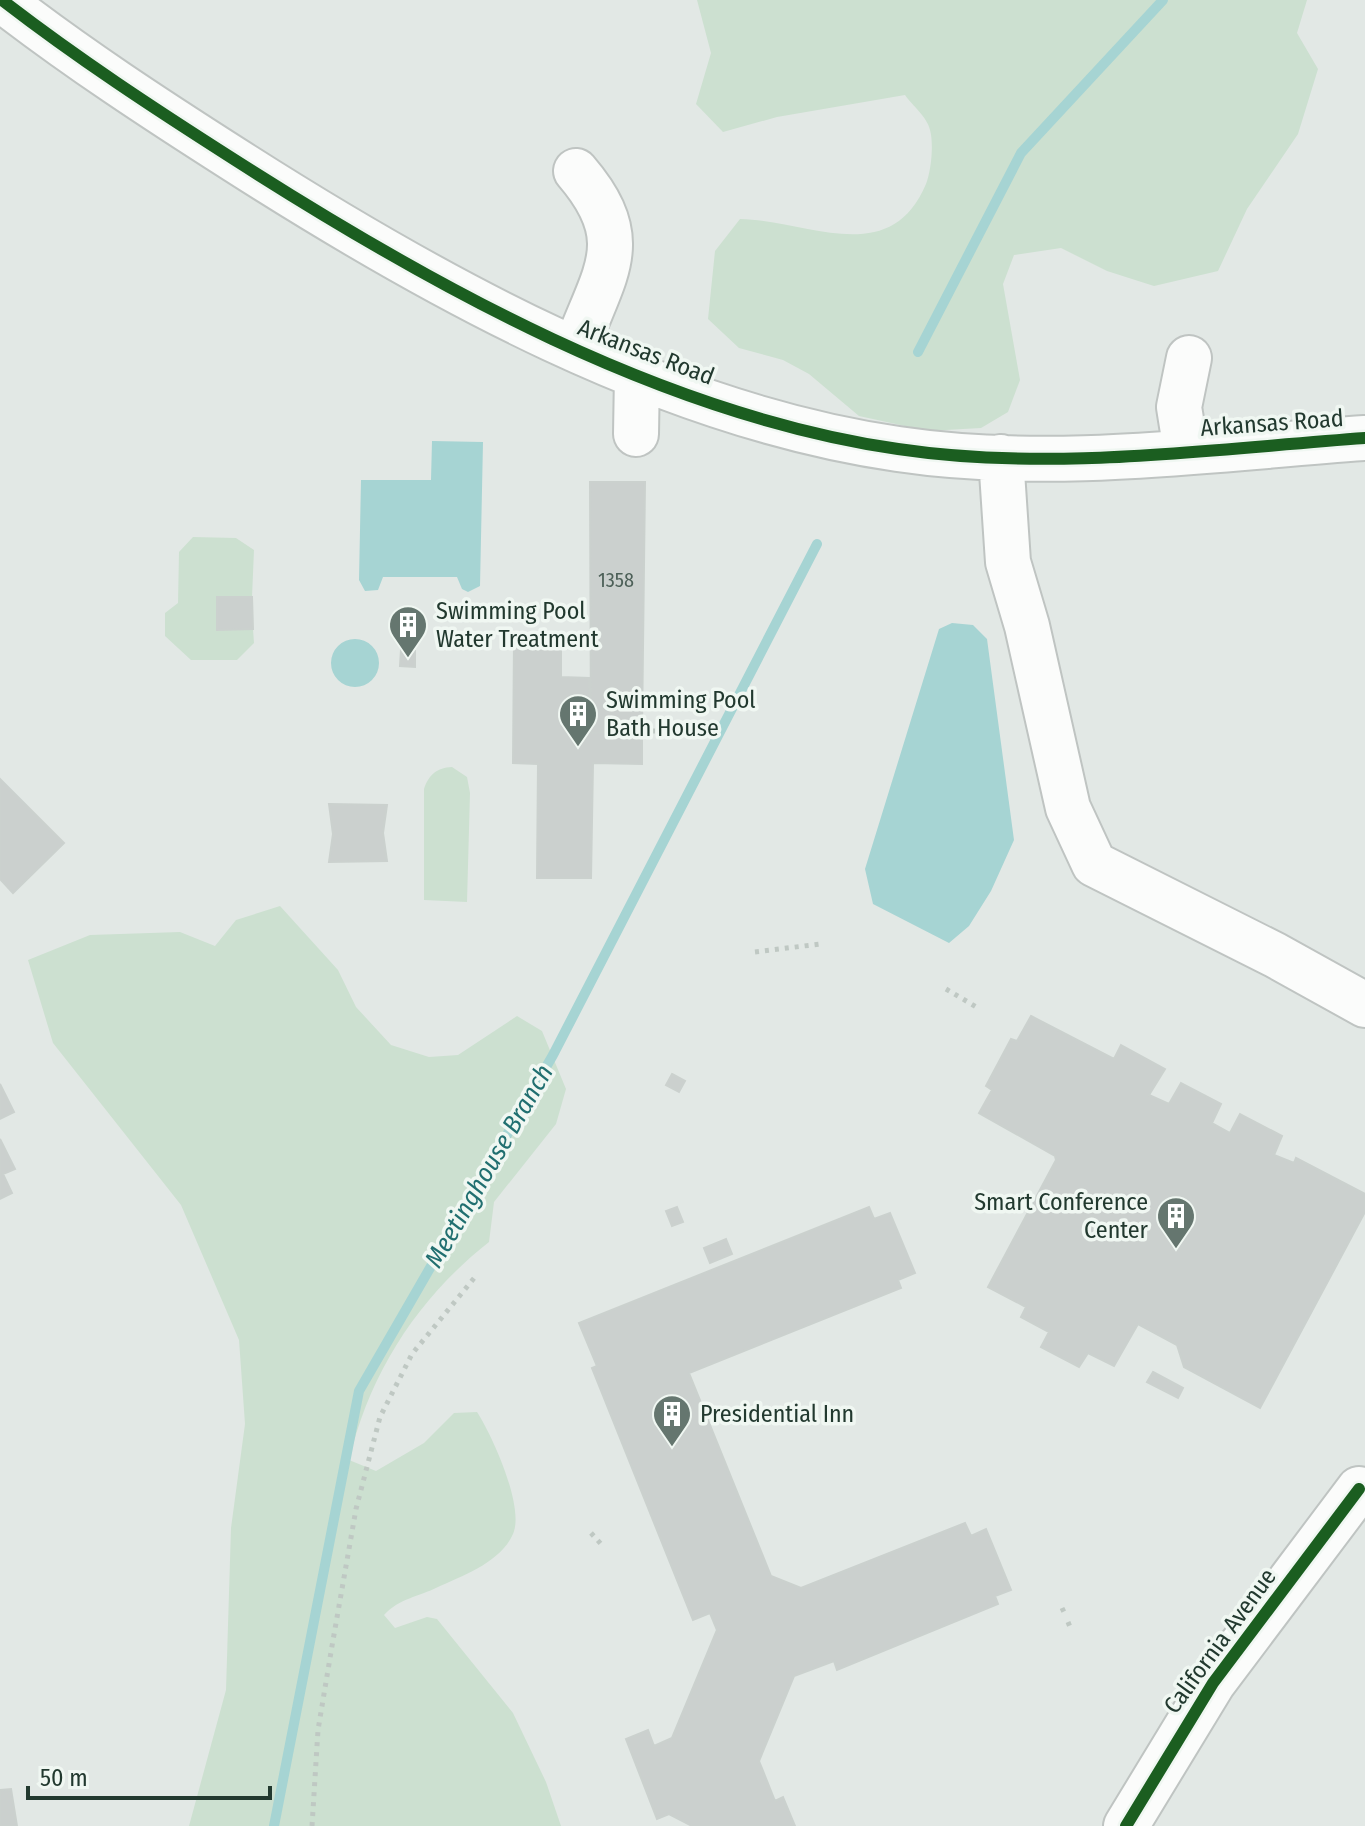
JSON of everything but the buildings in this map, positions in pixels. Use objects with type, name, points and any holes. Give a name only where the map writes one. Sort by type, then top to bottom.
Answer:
[{"type":"street","name":"Arkansas Road","points":[[2,0],[123,88],[307,206],[471,298],[637,374],[741,411],[842,439],[899,450],[1001,457],[1049,459],[1365,438]]},
{"type":"street","points":[[576,171],[596,195],[609,220],[612,249],[576,348]]},
{"type":"street","points":[[1186,451],[1179,407],[1189,358]]},
{"type":"street","points":[[636,434],[637,374]]},
{"type":"street","points":[[1001,457],[1008,562],[1027,626],[1068,808],[1094,864],[1275,955],[1365,1005]]},
{"type":"street","name":"California Avenue","points":[[1126,1826],[1213,1683],[1359,1489]]},
{"type":"path","points":[[651,731],[660,731]]},
{"type":"path","points":[[755,952],[820,944]]},
{"type":"path","points":[[946,989],[978,1008]]},
{"type":"path","points":[[312,1826],[318,1730],[337,1615],[356,1509],[380,1417],[412,1354],[475,1277]]},
{"type":"path","points":[[591,1533],[602,1545]]},
{"type":"green space","points":[[697,0],[1307,0],[1297,33],[1318,69],[1298,134],[1247,209],[1218,271],[1154,286],[1107,271],[1061,248],[1014,255],[1003,284],[1020,380],[1008,412],[981,428],[928,431],[859,416],[809,374],[783,360],[739,348],[708,319],[715,251],[740,219],[844,234],[869,233],[891,226],[910,210],[926,184],[929,172],[932,143],[926,121],[905,95],[777,117],[723,132],[696,104],[711,53]]},
{"type":"green space","points":[[193,537],[236,538],[254,550],[252,597],[217,598],[218,630],[253,629],[254,643],[237,660],[191,660],[165,636],[165,613],[178,603],[179,552]]},
{"type":"green space","points":[[452,767],[467,777],[470,793],[467,902],[424,900],[424,789],[434,773]]},
{"type":"green space","points":[[280,906],[338,970],[356,1007],[391,1045],[429,1057],[458,1055],[517,1016],[542,1031],[566,1089],[556,1124],[494,1202],[489,1242],[440,1287],[400,1339],[370,1397],[349,1460],[376,1471],[424,1443],[454,1413],[477,1412],[498,1454],[511,1490],[516,1522],[513,1534],[500,1553],[480,1567],[403,1601],[384,1615],[395,1628],[427,1617],[437,1619],[513,1713],[546,1782],[561,1826],[189,1826],[226,1690],[231,1528],[245,1424],[239,1340],[181,1205],[53,1043],[28,960],[90,935],[180,932],[215,946],[236,920]]},
{"type":"water","points":[[432,441],[483,442],[480,586],[468,592],[462,589],[457,577],[383,577],[378,590],[365,591],[359,580],[361,480],[431,480]]},
{"type":"water","points":[[952,623],[973,625],[987,639],[1014,840],[991,891],[969,926],[949,943],[873,904],[865,869],[939,629]]},
{"type":"water","points":[[355,639],[372,646],[379,663],[372,680],[355,687],[338,680],[331,663],[338,646]]},
{"type":"waterway","name":"Meetinghouse Branch","points":[[918,352],[1021,153],[1163,0]]},
{"type":"waterway","name":"Meetinghouse Branch","points":[[274,1826],[359,1391],[553,1055],[817,544]]},
{"type":"cycle path","points":[[2,0],[175,122],[389,254],[552,339],[637,376],[723,407],[810,432],[898,449],[1014,459],[1132,456],[1365,438]]},
{"type":"cycle path","points":[[1126,1826],[1213,1683],[1359,1489]]},
{"type":"place","name":"Swimming Pool Water Treatment","points":[[408,659]]},
{"type":"place","name":"Swimming Pool Bath House","points":[[578,748]]},
{"type":"place","name":"Smart Conference Center","points":[[1176,1250]]},
{"type":"place","name":"Presidential Inn","points":[[672,1448]]}]
